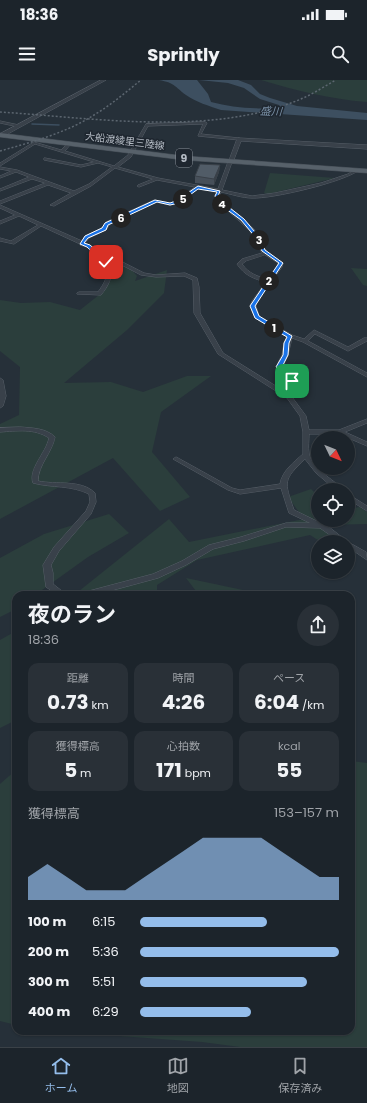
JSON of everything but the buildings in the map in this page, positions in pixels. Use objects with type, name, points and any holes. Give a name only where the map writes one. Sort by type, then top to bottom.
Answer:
[{"type":"main road","name":"大船渡綾里三陸線","points":[[1,135],[230,162],[367,171]]},
{"type":"street","points":[[1,135],[104,80]]},
{"type":"street","points":[[0,122],[19,126]]},
{"type":"street","points":[[52,205],[90,185],[130,156],[147,125],[205,124],[199,135],[367,147]]},
{"type":"street","points":[[239,139],[219,192],[216,196],[219,202],[242,220],[258,238],[266,253],[276,258],[281,263],[255,301],[253,306],[254,312],[257,317],[290,336],[304,341],[367,375]]},
{"type":"street","points":[[0,166],[35,143],[38,143],[113,168],[219,192],[252,197],[266,196],[343,178],[357,170]]},
{"type":"street","points":[[62,152],[69,144]]},
{"type":"street","points":[[45,159],[81,166],[98,162]]},
{"type":"street","points":[[0,166],[74,193]]},
{"type":"street","points":[[0,177],[16,171]]},
{"type":"street","points":[[0,190],[33,177]]},
{"type":"street","points":[[138,186],[157,178]]},
{"type":"street","points":[[0,203],[49,183]]},
{"type":"street","points":[[82,244],[87,237],[104,229],[108,223],[156,201],[170,204],[177,202],[198,187]]},
{"type":"street","points":[[2,209],[89,246],[143,274],[156,276],[185,274],[195,279],[197,313],[221,354],[289,397],[303,416],[306,432],[306,454],[308,460],[318,472],[331,483]]},
{"type":"street","points":[[0,223],[18,215]]},
{"type":"street","points":[[0,239],[12,243],[40,225]]},
{"type":"street","points":[[79,293],[99,294],[107,284],[110,272],[109,266],[106,262],[89,246]]},
{"type":"street","points":[[266,253],[244,260],[240,264],[241,267],[255,277],[270,281]]},
{"type":"street","points":[[304,341],[314,332],[348,349],[366,339]]},
{"type":"street","points":[[289,397],[292,381],[291,377],[279,367],[285,355],[286,343],[290,336]]},
{"type":"street","points":[[0,380],[3,396],[0,406]]},
{"type":"street","points":[[342,431],[367,421]]},
{"type":"street","points":[[0,430],[30,430],[45,432],[52,437],[51,444],[46,456],[37,469],[34,477],[35,482],[74,485],[83,487],[92,493],[93,502],[89,512],[56,549],[47,565],[49,585],[57,591]]},
{"type":"street","points":[[306,432],[311,432]]},
{"type":"street","points":[[355,439],[367,444]]},
{"type":"street","points":[[306,454],[283,479],[282,486],[291,511],[311,521]]},
{"type":"street","points":[[176,459],[230,489],[240,492],[282,486]]},
{"type":"street","points":[[355,501],[367,509]]},
{"type":"street","points":[[100,591],[155,576],[184,563],[211,547],[286,525],[311,526]]},
{"type":"street","points":[[322,527],[334,535]]},
{"type":"street","points":[[355,548],[364,554],[367,558]]},
{"type":"green space","points":[[261,80],[367,80],[367,102],[314,94]]},
{"type":"green space","points":[[270,173],[335,178],[268,194],[264,193]]},
{"type":"green space","points":[[123,260],[137,276],[135,281],[167,270],[164,293],[127,330],[64,383],[111,382],[143,392],[187,376],[211,376],[161,412],[152,452],[190,497],[160,511],[113,458],[0,519],[0,424],[19,415],[20,367],[0,351],[0,300],[21,303],[50,302],[80,310],[104,291]]},
{"type":"green space","points":[[351,268],[367,269],[367,286],[363,285]]},
{"type":"green space","points":[[311,489],[311,527],[327,527],[338,535],[310,535],[197,560],[157,585],[157,591],[79,591],[169,519],[189,542],[304,519],[288,497]]},
{"type":"green space","points":[[360,507],[367,512],[367,524],[355,524],[355,508]]},
{"type":"green space","points":[[109,514],[129,533],[88,557],[41,591],[12,591],[12,611],[0,617],[0,558],[44,534]]},
{"type":"green space","points":[[186,578],[248,591],[196,591]]},
{"type":"green space","points":[[12,633],[12,722],[0,728],[0,640]]},
{"type":"green space","points":[[355,762],[367,763],[367,1047],[240,1047],[202,1042],[106,1035],[355,1035]]},
{"type":"green space","points":[[12,774],[12,1024],[0,1021],[0,784]]},
{"type":"water","name":"盛川","points":[[159,80],[197,80],[208,94],[211,102],[219,104],[254,108],[280,107],[279,105],[260,99],[244,88],[228,83],[199,80],[238,80],[251,85],[260,94],[270,98],[297,106],[367,113],[367,120],[221,110],[194,100],[171,84]]},
{"type":"waterway","points":[[32,124],[59,125]]},
{"type":"railway","points":[[86,119],[106,107],[141,80]]},
{"type":"railway","points":[[86,119],[152,122],[230,118],[266,111],[301,99],[336,80]]},
{"type":"railway","points":[[0,112],[86,119]]},
{"type":"railway","points":[[0,151],[48,136],[72,127],[86,119]]},
{"type":"route","points":[[106,262],[93,252],[89,246],[82,244],[87,237],[104,229],[106,224],[156,201],[173,204],[182,200],[198,187],[219,192],[216,196],[219,202],[236,214],[252,230],[266,253],[276,258],[281,263],[253,306],[257,317],[290,336],[286,343],[285,355],[279,367],[291,377],[292,381]]}]
